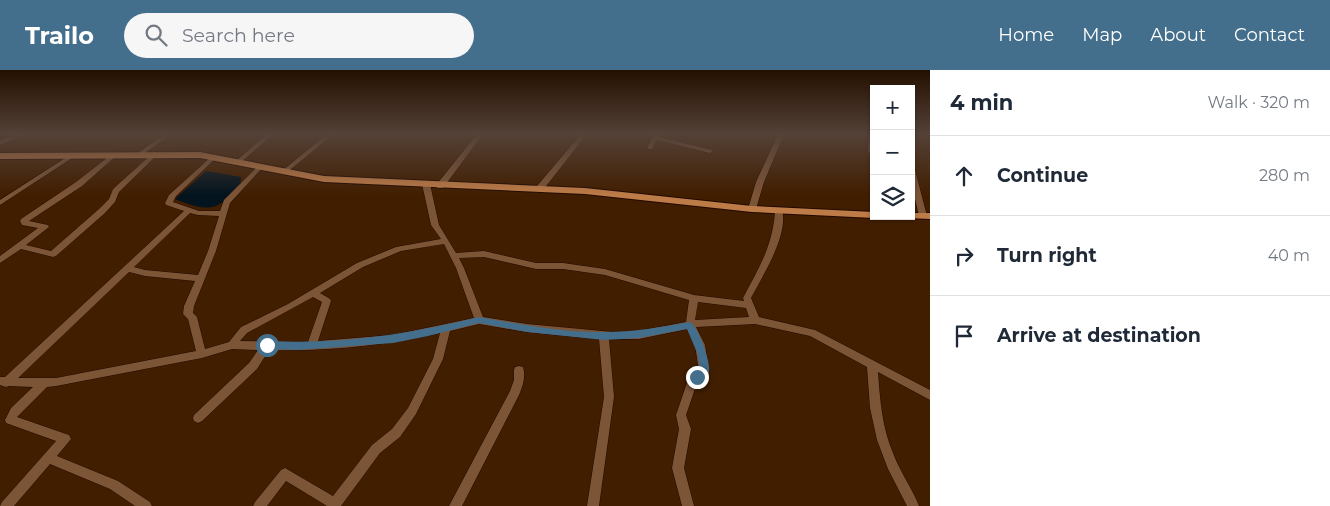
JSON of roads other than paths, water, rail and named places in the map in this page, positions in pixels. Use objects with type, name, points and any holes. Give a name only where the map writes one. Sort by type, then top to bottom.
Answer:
[{"type":"main road","points":[[0,156],[70,157],[131,154]]},
{"type":"main road","points":[[162,154],[214,157],[324,179],[440,186],[540,188],[752,209],[870,215]]},
{"type":"street","points":[[20,246],[53,254],[102,211],[112,200],[116,191],[155,154]]},
{"type":"street","points":[[238,162],[247,154]]},
{"type":"street","points":[[284,172],[306,154]]},
{"type":"street","points":[[440,186],[464,154]]},
{"type":"street","points":[[540,188],[567,154]]},
{"type":"street","points":[[752,209],[760,182],[772,154]]},
{"type":"street","points":[[0,260],[45,227],[24,223],[24,221],[79,184],[114,155]]},
{"type":"street","points":[[0,203],[70,157]]},
{"type":"street","points":[[214,157],[169,200],[169,203],[188,210],[223,214]]},
{"type":"street","points":[[202,354],[190,316],[200,278],[227,202],[260,167]]},
{"type":"street","points":[[914,175],[927,216]]},
{"type":"street","points":[[426,184],[430,214],[435,226],[446,241],[466,283],[479,320]]},
{"type":"street","points":[[3,382],[128,269],[188,210]]},
{"type":"street","points":[[755,320],[748,305],[748,298],[773,252],[777,240],[779,211]]},
{"type":"street","points":[[232,345],[244,330],[314,293],[360,265],[399,249],[446,241]]},
{"type":"street","points":[[453,256],[489,254],[536,266],[563,266],[605,272],[694,298],[748,305]]},
{"type":"street","points":[[128,269],[145,273],[200,278]]},
{"type":"street","points":[[312,345],[327,301],[314,293]]},
{"type":"street","points":[[688,506],[678,468],[685,429],[681,415],[693,380],[702,376],[704,372],[700,346],[690,325],[694,298]]},
{"type":"street","points":[[3,382],[43,384],[202,354],[232,345],[297,347],[393,339],[479,320],[527,328],[604,336],[639,334],[718,321],[755,320],[812,332],[930,395]]},
{"type":"street","points":[[259,506],[285,474],[334,505],[376,448],[396,433],[412,411],[438,359],[446,328]]},
{"type":"street","points":[[593,506],[609,396],[604,336]]},
{"type":"street","points":[[198,418],[253,366],[267,345]]},
{"type":"street","points":[[872,364],[876,416],[881,438],[891,463],[907,489],[914,506]]},
{"type":"street","points":[[455,506],[515,392],[520,370]]},
{"type":"street","points":[[6,506],[66,439],[10,420],[15,411],[43,384]]},
{"type":"street","points":[[48,458],[114,485],[146,506]]},
{"type":"water","points":[[206,171],[241,177],[241,182],[226,200],[212,207],[205,208],[175,199]]}]
